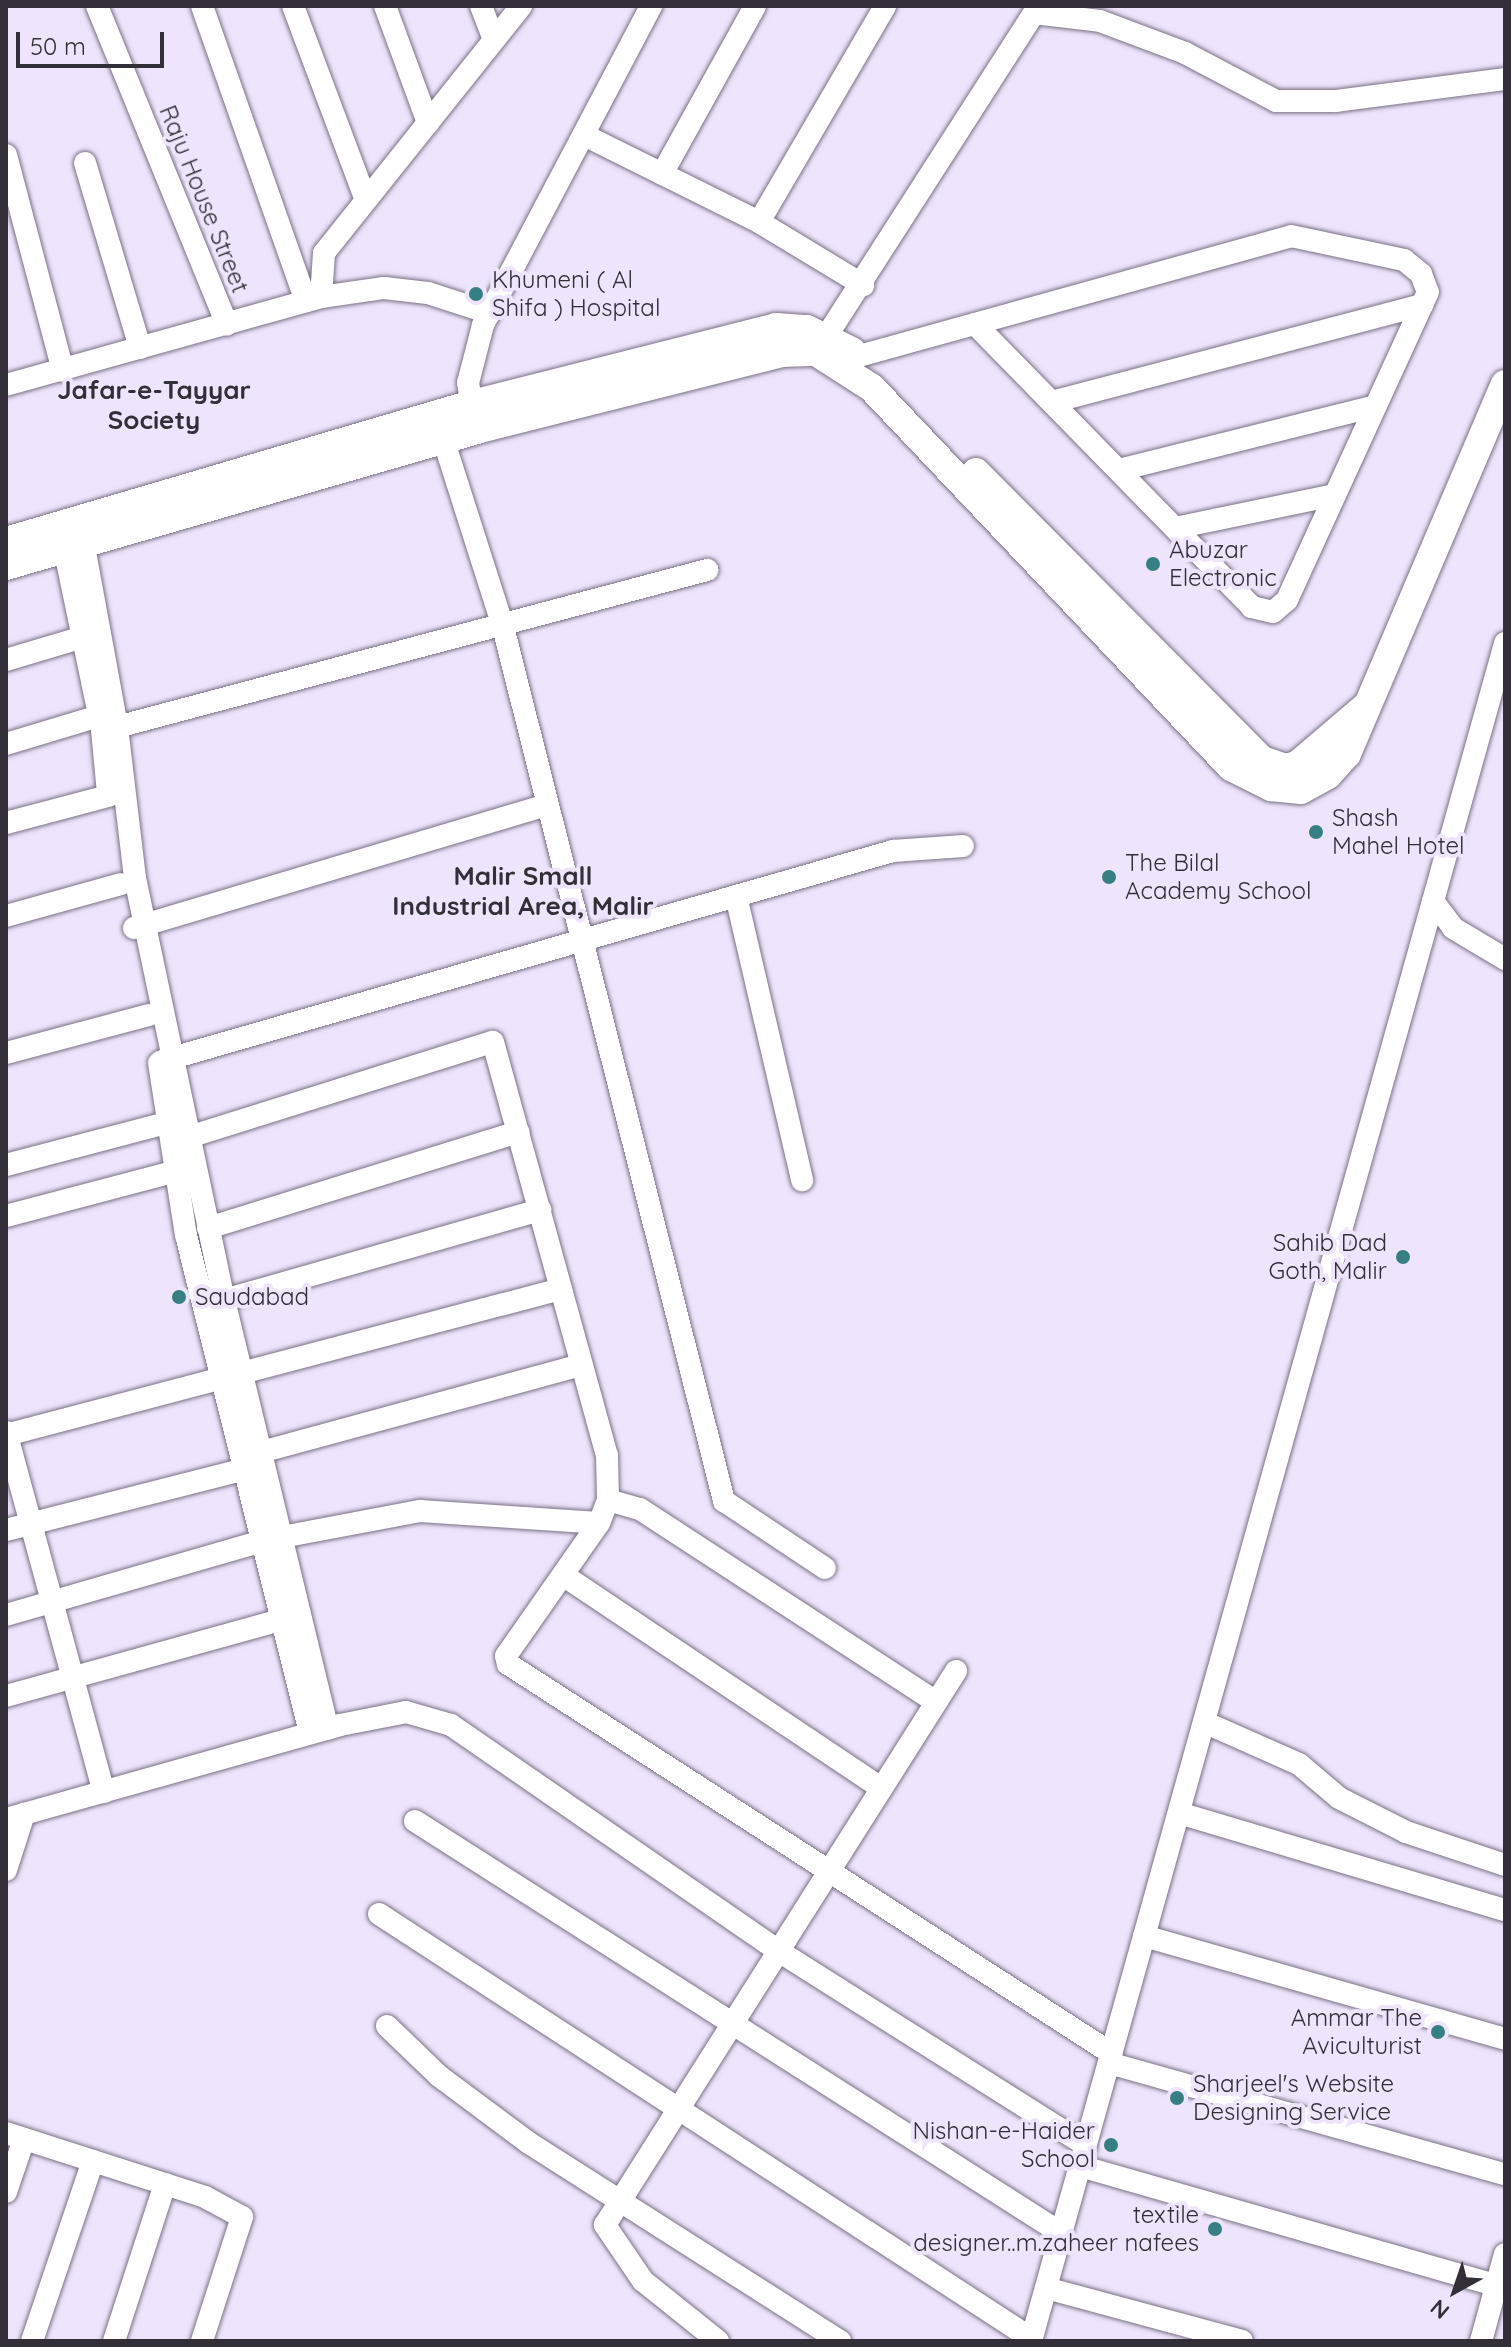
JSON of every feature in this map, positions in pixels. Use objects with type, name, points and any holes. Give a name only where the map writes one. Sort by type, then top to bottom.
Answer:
[{"type":"main road","points":[[822,344],[872,388],[1231,767],[1271,787],[1301,790],[1328,775],[1347,754],[1505,384]]},
{"type":"main road","points":[[6,566],[72,536],[434,415],[474,417],[822,344],[859,356],[1262,760],[1285,768],[1297,765],[1368,705]]},
{"type":"main road","points":[[6,541],[72,536],[446,442],[474,417]]},
{"type":"street","name":"Raju House Street","points":[[97,6],[227,324]]},
{"type":"street","points":[[202,6],[314,299]]},
{"type":"street","points":[[293,6],[366,200]]},
{"type":"street","points":[[385,6],[428,123]]},
{"type":"street","points":[[481,6],[494,40]]},
{"type":"street","points":[[314,299],[324,253],[521,6]]},
{"type":"street","points":[[474,417],[468,383],[490,313],[586,136],[651,6]]},
{"type":"street","points":[[662,174],[755,6]]},
{"type":"street","points":[[759,222],[885,6]]},
{"type":"street","points":[[822,344],[863,285],[1031,8],[1104,14],[1276,101],[1336,101],[1505,79]]},
{"type":"street","points":[[586,136],[759,222],[863,285]]},
{"type":"street","points":[[6,155],[63,371]]},
{"type":"street","points":[[85,163],[140,348]]},
{"type":"street","points":[[859,356],[1291,236],[1404,260],[1421,274],[1428,292],[1287,600],[1273,612],[1252,607],[975,324]]},
{"type":"street","points":[[6,385],[314,299],[384,288],[428,293],[490,313]]},
{"type":"street","points":[[1052,402],[1422,305]]},
{"type":"street","points":[[1119,470],[1375,406]]},
{"type":"street","points":[[434,415],[446,442],[502,623],[724,1501],[825,1568]]},
{"type":"street","points":[[1175,528],[1335,495]]},
{"type":"street","points":[[72,536],[83,637],[97,662]]},
{"type":"street","points":[[72,536],[127,835],[149,1015],[189,1137],[224,1300],[230,1372]]},
{"type":"street","points":[[6,744],[707,570]]},
{"type":"street","points":[[6,660],[83,637]]},
{"type":"street","points":[[379,1914],[675,2111],[1031,2340],[1433,901],[1500,684],[1505,643]]},
{"type":"street","points":[[108,721],[108,796],[121,884],[139,927],[166,1060],[176,1171],[274,1540],[319,1731]]},
{"type":"street","points":[[6,823],[108,796]]},
{"type":"street","points":[[139,927],[547,805]]},
{"type":"street","points":[[166,1060],[893,851],[963,846]]},
{"type":"street","points":[[6,916],[121,884]]},
{"type":"street","points":[[736,896],[802,1180]]},
{"type":"street","points":[[1433,901],[1453,928],[1505,959]]},
{"type":"street","points":[[6,1053],[149,1015]]},
{"type":"street","points":[[189,1137],[493,1042],[607,1455],[608,1500],[599,1523],[506,1656],[515,1672],[828,1872],[1110,2058],[1505,2174]]},
{"type":"street","points":[[6,1165],[170,1122]]},
{"type":"street","points":[[208,1228],[519,1132]]},
{"type":"street","points":[[6,1216],[176,1171]]},
{"type":"street","points":[[224,1300],[540,1210]]},
{"type":"street","points":[[104,1792],[6,1434],[230,1372],[561,1289]]},
{"type":"street","points":[[6,1530],[581,1365]]},
{"type":"street","points":[[608,1500],[640,1509],[936,1702]]},
{"type":"street","points":[[6,1615],[274,1540],[420,1511],[599,1523]]},
{"type":"street","points":[[274,1540],[283,1619],[319,1731]]},
{"type":"street","points":[[563,1575],[881,1788]]},
{"type":"street","points":[[6,1696],[283,1619]]},
{"type":"street","points":[[718,2341],[643,2281],[605,2225],[617,2201],[956,1671]]},
{"type":"street","points":[[6,1870],[15,1817],[319,1731],[406,1712],[451,1725],[777,1950],[1083,2155],[1501,2287]]},
{"type":"street","points":[[1204,1722],[1299,1764],[1339,1798],[1406,1832],[1505,1865]]},
{"type":"street","points":[[1179,1813],[1505,1910]]},
{"type":"street","points":[[415,1821],[1061,2233]]},
{"type":"street","points":[[1144,1936],[1505,2039]]},
{"type":"street","points":[[387,2026],[439,2076],[617,2201],[840,2341]]},
{"type":"street","points":[[6,2192],[15,2136],[222,2203],[242,2217],[202,2341]]},
{"type":"street","points":[[32,2341],[93,2161]]},
{"type":"street","points":[[114,2341],[165,2184]]},
{"type":"street","points":[[1481,2341],[1501,2287],[1505,2254]]},
{"type":"street","points":[[1046,2288],[1242,2341]]},
{"type":"place","name":"Khumeni ( Al Shifa ) Hospital","points":[[476,294]]},
{"type":"place","name":"Abuzar Electronic","points":[[1153,564]]},
{"type":"place","name":"Shash Mahel Hotel","points":[[1316,832]]},
{"type":"place","name":"The Bilal Academy School","points":[[1109,877]]},
{"type":"place","name":"Sahib Dad Goth, Malir","points":[[1403,1257]]},
{"type":"place","name":"Saudabad","points":[[179,1297]]},
{"type":"place","name":"Ammar The Aviculturist","points":[[1438,2032]]},
{"type":"place","name":"Sharjeel's Website Designing Service","points":[[1177,2098]]},
{"type":"place","name":"Nishan-e-Haider School","points":[[1111,2145]]},
{"type":"place","name":"textile designer..m.zaheer nafees","points":[[1215,2229]]},
{"type":"district","name":"Jafar-e-Tayyar Society","points":[[154,405]]},
{"type":"district","name":"Malir Small Industrial Area, Malir","points":[[523,891]]}]
